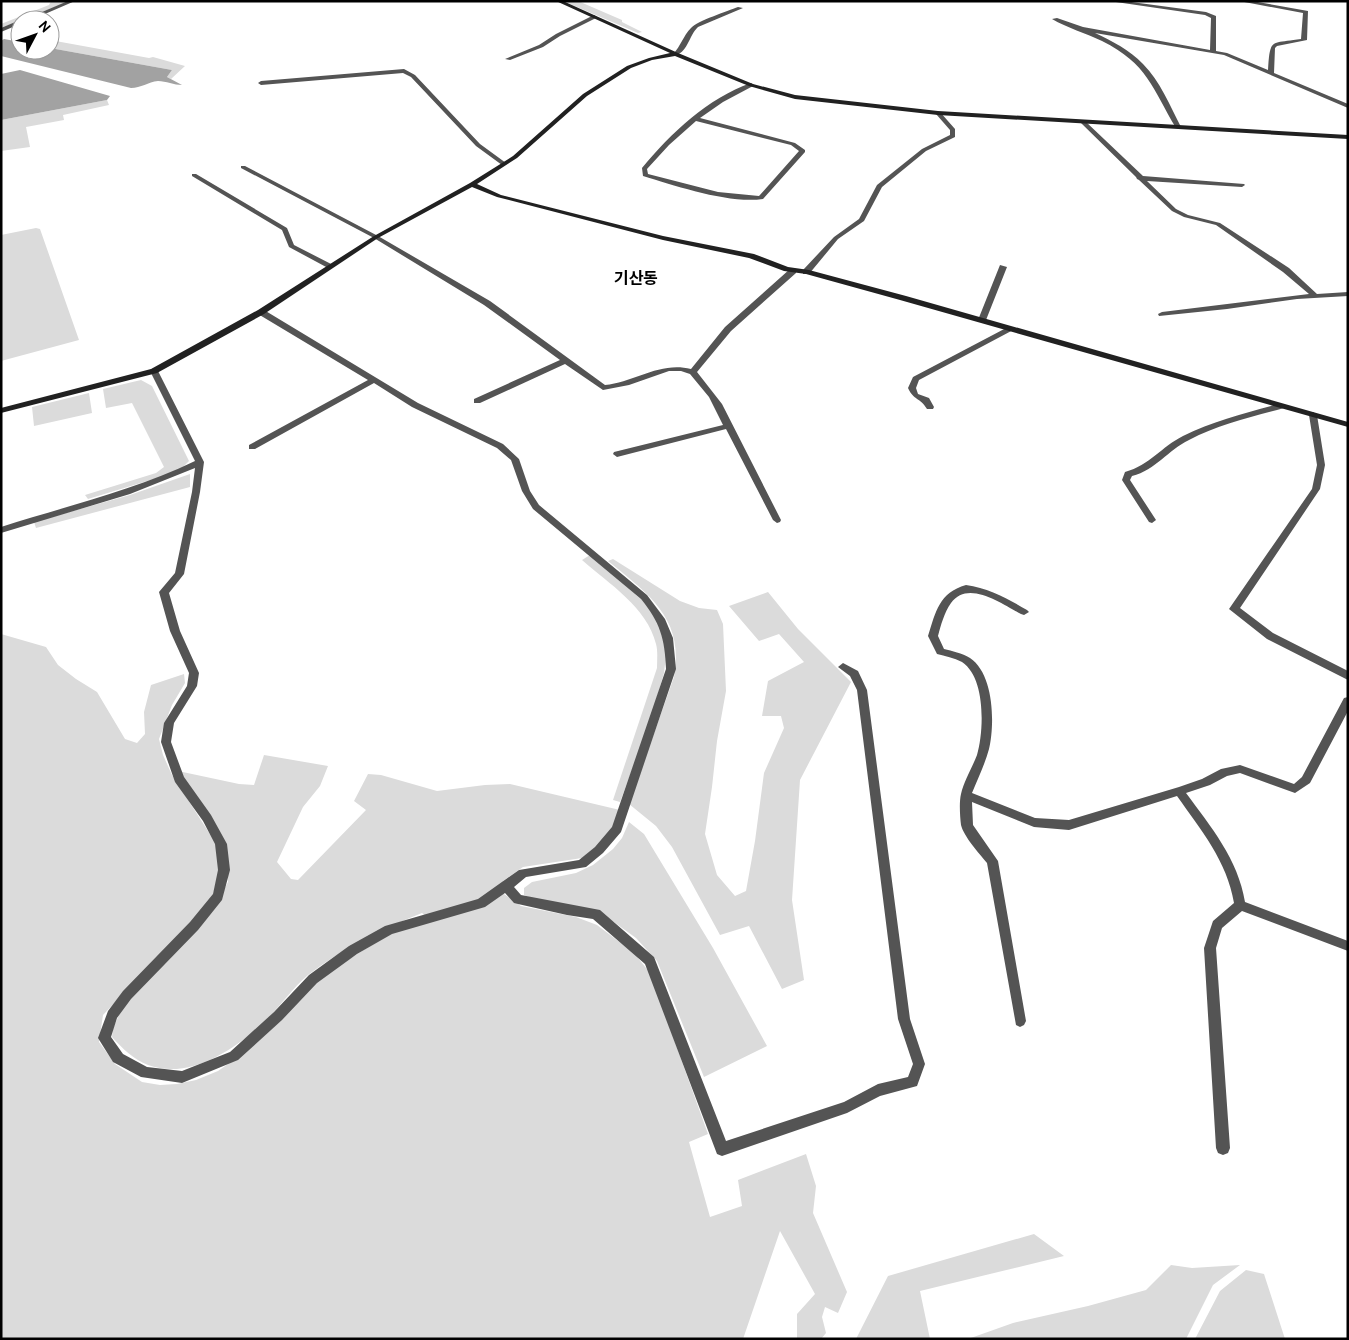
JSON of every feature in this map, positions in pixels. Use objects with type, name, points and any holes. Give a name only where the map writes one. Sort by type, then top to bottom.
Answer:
[{"type":"street","points":[[51,10],[73,1]]},
{"type":"street","points":[[558,1],[676,54],[751,85],[795,97],[938,113],[1348,137]]},
{"type":"street","points":[[1111,1],[1206,14],[1214,17],[1213,51]]},
{"type":"street","points":[[1241,1],[1306,12],[1304,40],[1275,45],[1272,48],[1271,73]]},
{"type":"street","points":[[1,411],[154,371],[261,312],[376,237],[472,184],[515,157],[585,95],[629,67],[651,59],[676,54],[682,50],[691,30],[696,26],[740,8]]},
{"type":"street","points":[[508,59],[540,46],[594,17]]},
{"type":"street","points":[[1054,20],[1096,35],[1138,62],[1149,75],[1178,127]]},
{"type":"street","points":[[1083,29],[1226,54],[1348,106]]},
{"type":"street","points":[[261,83],[404,71],[413,76],[478,145],[504,164]]},
{"type":"street","points":[[695,120],[793,144],[802,151],[761,198],[736,196],[645,175],[644,169],[679,131],[695,120],[739,90],[751,85]]},
{"type":"street","points":[[806,272],[836,238],[862,220],[878,186],[924,150],[949,140],[953,136],[953,130],[938,113]]},
{"type":"street","points":[[1083,122],[1174,210],[1186,216],[1218,224],[1286,270],[1314,295]]},
{"type":"street","points":[[243,167],[376,237],[487,303],[603,388],[616,388],[668,368],[682,368],[694,372],[704,382],[724,413],[728,426],[777,520]]},
{"type":"street","points":[[194,175],[285,229],[291,246],[331,266]]},
{"type":"street","points":[[1139,178],[1242,185]]},
{"type":"street","points":[[472,184],[498,196],[664,238],[741,254],[793,271],[806,272],[982,320],[1348,425]]},
{"type":"street","points":[[982,320],[1003,267]]},
{"type":"street","points":[[694,372],[728,329],[793,271]]},
{"type":"street","points":[[1162,314],[1314,295],[1348,294]]},
{"type":"street","points":[[154,371],[200,462],[196,492],[178,574],[164,592],[175,631],[194,673],[192,686],[168,723],[166,742],[179,778],[207,818],[221,844],[224,870],[218,896],[194,926],[127,995],[112,1015],[104,1038],[118,1058],[146,1073],[182,1076],[234,1056],[278,1016],[313,979],[353,950],[389,930],[481,903],[523,873],[582,864],[599,850],[617,829],[671,669],[670,645],[660,614],[644,596],[536,507],[526,491],[515,459],[500,446],[415,405],[372,381],[261,312]]},
{"type":"street","points":[[930,407],[926,400],[915,395],[912,388],[916,380],[1010,329]]},
{"type":"street","points":[[477,401],[564,360]]},
{"type":"street","points":[[252,447],[372,381]]},
{"type":"street","points":[[1152,520],[1126,480],[1128,474],[1140,472],[1152,466],[1171,448],[1195,434],[1232,419],[1281,406]]},
{"type":"street","points":[[1313,415],[1320,465],[1316,489],[1234,608],[1270,636],[1348,676]]},
{"type":"street","points":[[616,454],[728,426]]},
{"type":"street","points":[[1,530],[127,494],[165,480],[200,462]]},
{"type":"street","points":[[1020,1021],[992,861],[967,826],[966,795],[985,746],[987,707],[982,683],[975,669],[967,660],[940,651],[933,636],[946,600],[960,589],[974,589],[1024,612]]},
{"type":"street","points":[[506,886],[518,899],[566,910],[596,914],[650,961],[722,1149],[847,1107],[878,1090],[912,1082],[919,1064],[904,1019],[862,690],[854,674],[843,667]]},
{"type":"street","points":[[966,795],[1034,822],[1069,825],[1179,791],[1206,782],[1226,772],[1240,769],[1295,789],[1306,780],[1348,701]]},
{"type":"street","points":[[1179,791],[1232,869],[1238,888],[1240,905]]},
{"type":"street","points":[[1240,905],[1348,946]]},
{"type":"street","points":[[1222,1148],[1210,948],[1217,925],[1240,905]]},
{"type":"shaded area","points":[[51,1],[70,1],[47,10],[36,10],[49,5]]},
{"type":"shaded area","points":[[563,1],[578,1],[622,20],[622,22],[642,32],[638,33]]},
{"type":"shaded area","points":[[10,20],[10,24],[1,28],[1,24]]},
{"type":"shaded area","points":[[4,39],[10,40],[10,58],[1,56],[1,41]]},
{"type":"shaded area","points":[[60,42],[149,58],[153,57],[185,66],[171,79],[167,77],[172,70],[60,50]]},
{"type":"shaded area","points":[[60,50],[172,70],[167,77],[182,85],[158,81],[131,88],[17,60],[60,60]]},
{"type":"shaded area","points":[[20,70],[110,96],[107,100],[1,120],[1,74]]},
{"type":"shaded area","points":[[107,100],[109,105],[63,115],[64,120],[26,127],[30,147],[1,151],[1,120]]},
{"type":"shaded area","points":[[36,228],[40,229],[79,340],[1,361],[1,235]]},
{"type":"shaded area","points":[[141,380],[152,386],[189,461],[181,469],[167,475],[88,499],[85,495],[156,473],[164,467],[132,403],[106,408],[103,389]]},
{"type":"shaded area","points":[[89,393],[92,413],[34,426],[32,407]]},
{"type":"shaded area","points":[[190,474],[190,487],[36,528],[34,522],[130,495]]},
{"type":"shaded area","points":[[590,555],[643,601],[657,618],[667,646],[664,673],[648,727],[620,802],[613,800],[657,668],[657,650],[651,631],[636,607],[582,560]]},
{"type":"shaded area","points":[[613,559],[680,601],[699,608],[717,610],[723,624],[726,691],[717,741],[705,834],[717,875],[735,896],[746,891],[764,773],[784,728],[781,716],[762,716],[768,681],[804,662],[779,634],[759,641],[729,606],[768,592],[798,629],[851,682],[800,780],[792,900],[804,980],[782,989],[749,926],[720,935],[672,847],[656,826],[629,804],[674,677],[676,656],[674,639],[660,609],[637,585],[608,561]]},
{"type":"shaded area","points":[[1,634],[46,647],[58,665],[97,692],[125,739],[137,743],[145,734],[144,712],[151,685],[184,674],[185,683],[172,705],[159,739],[163,755],[172,775],[215,842],[220,866],[212,899],[103,1015],[99,1042],[115,1064],[142,1082],[160,1085],[177,1084],[196,1080],[218,1071],[241,1055],[318,979],[392,932],[427,917],[422,913],[407,919],[362,940],[334,957],[308,975],[267,1019],[249,1035],[209,1060],[194,1066],[163,1069],[138,1060],[112,1037],[113,1028],[120,1013],[133,991],[218,901],[228,882],[227,856],[178,771],[239,784],[254,785],[264,755],[328,766],[320,786],[303,807],[277,862],[291,879],[298,880],[366,810],[354,801],[368,774],[381,775],[437,791],[510,784],[620,810],[610,832],[582,858],[523,867],[503,881],[504,894],[521,906],[576,917],[597,925],[634,953],[650,973],[708,1134],[689,1142],[710,1217],[742,1206],[738,1180],[806,1154],[816,1186],[813,1213],[847,1292],[838,1313],[825,1307],[822,1317],[826,1333],[821,1339],[797,1339],[797,1314],[815,1294],[780,1231],[743,1339],[1,1339]]},
{"type":"shaded area","points":[[629,822],[644,834],[713,948],[767,1046],[704,1077],[657,961],[636,938],[600,912],[536,900],[524,895],[524,888],[532,882],[576,873],[593,865],[613,849],[622,838]]},
{"type":"shaded area","points":[[1034,1234],[1064,1256],[920,1291],[930,1339],[856,1339],[888,1276]]},
{"type":"shaded area","points":[[1171,1265],[1192,1268],[1240,1265],[1213,1285],[1186,1339],[968,1339],[1013,1323],[1088,1306],[1146,1290]]},
{"type":"shaded area","points":[[1246,1270],[1264,1274],[1285,1339],[1195,1339],[1220,1291]]},
{"type":"district","name":"기산동","points":[[636,278]]}]
